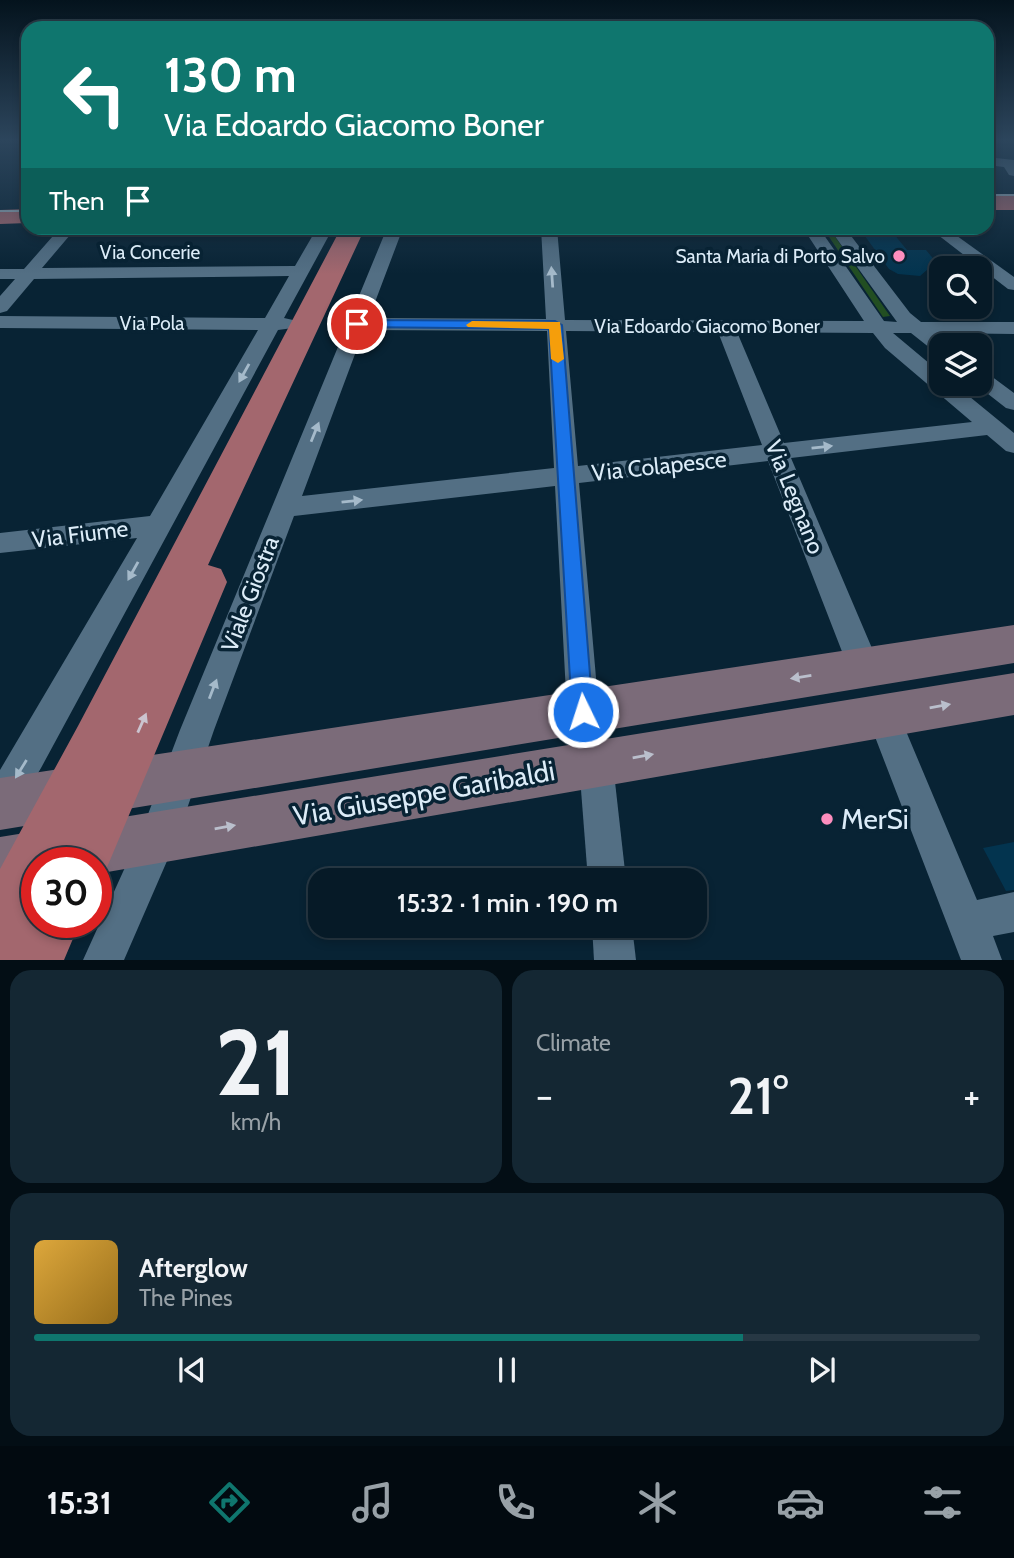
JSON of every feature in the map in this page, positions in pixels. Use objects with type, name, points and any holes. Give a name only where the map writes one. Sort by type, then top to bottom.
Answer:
[{"type":"main road","points":[[0,202],[21,202]]},
{"type":"main road","points":[[994,203],[1014,203]]},
{"type":"main road","points":[[0,216],[21,216]]},
{"type":"main road","name":"Viale Giostra","points":[[93,789],[288,324],[348,235]]},
{"type":"main road","name":"Viale Giostra","points":[[58,847],[93,789],[366,235]]},
{"type":"main road","points":[[0,803],[1014,644]]},
{"type":"main road","name":"Via Giuseppe Garibaldi","points":[[110,847],[1014,694]]},
{"type":"main road","name":"Viale Giostra","points":[[0,932],[21,902]]},
{"type":"main road","points":[[30,960],[41,938]]},
{"type":"street","points":[[3,322],[28,274],[62,235]]},
{"type":"street","name":"Viale Giostra","points":[[0,803],[159,525],[288,324],[301,271],[321,235]]},
{"type":"street","name":"Viale Giostra","points":[[103,960],[158,838],[180,775],[392,235]]},
{"type":"street","points":[[549,235],[583,712]]},
{"type":"street","points":[[816,235],[878,327],[901,352],[1014,445]]},
{"type":"street","points":[[842,235],[903,317],[929,338]]},
{"type":"street","points":[[946,235],[1014,285]]},
{"type":"street","name":"Via Concerie","points":[[0,274],[301,271]]},
{"type":"street","name":"Via Pola","points":[[3,322],[288,324]]},
{"type":"street","name":"Via Edoardo Giacomo Boner","points":[[357,324],[1014,328]]},
{"type":"street","name":"Via Legnano","points":[[725,326],[864,667]]},
{"type":"street","points":[[992,386],[1014,403]]},
{"type":"street","name":"Via Colapesce","points":[[284,508],[992,427]]},
{"type":"street","name":"Via Fiume","points":[[0,543],[159,525]]},
{"type":"street","points":[[883,716],[982,960]]},
{"type":"street","points":[[596,764],[606,868]]},
{"type":"street","points":[[967,922],[1014,912]]},
{"type":"street","points":[[613,938],[615,960]]},
{"type":"green space","points":[[828,235],[834,235],[890,316],[883,317]]},
{"type":"building","name":"Santa Maria di Porto Salvo","points":[[864,235],[895,235],[907,250],[926,250],[931,256],[929,268],[920,276],[898,274],[889,269]]},
{"type":"building","points":[[1014,842],[1014,890],[1006,891],[983,848]]},
{"type":"tram line","points":[[994,195],[1014,195]]},
{"type":"tram line","points":[[0,211],[21,211]]},
{"type":"slow traffic","points":[[472,325],[555,325],[558,359]]},
{"type":"place","name":"Santa Maria di Porto Salvo","points":[[899,256]]},
{"type":"place","name":"MerSi","points":[[827,819]]},
{"type":"route","points":[[357,324],[555,325],[583,712]]}]
